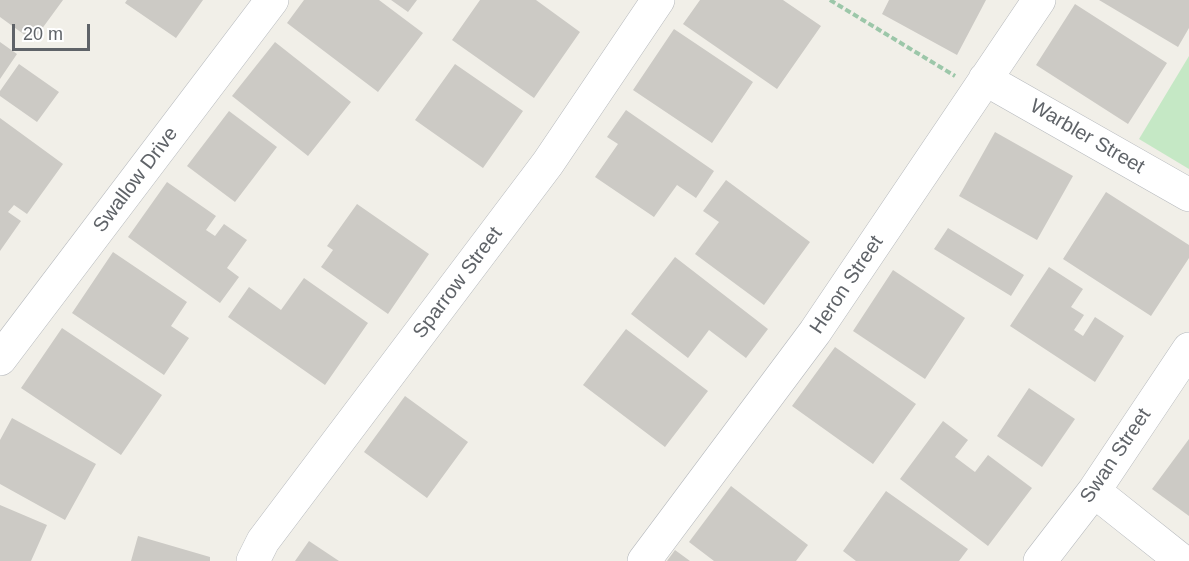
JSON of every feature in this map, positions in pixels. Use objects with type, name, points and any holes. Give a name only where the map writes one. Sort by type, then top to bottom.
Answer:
[{"type":"street","name":"Swallow Drive","points":[[0,359],[272,0]]},
{"type":"street","name":"Sparrow Street","points":[[253,561],[263,541],[548,163],[658,0]]},
{"type":"street","name":"Heron Street","points":[[644,561],[815,333],[1039,0]]},
{"type":"street","name":"Warbler Street","points":[[986,79],[1189,195]]},
{"type":"street","name":"Swan Street","points":[[1040,561],[1094,491],[1189,349]]},
{"type":"street","points":[[1094,491],[1182,561]]},
{"type":"path","points":[[830,0],[962,81],[986,79]]},
{"type":"green space","points":[[1189,56],[1189,169],[1139,139]]},
{"type":"building","points":[[0,0],[63,0],[33,41],[0,17]]},
{"type":"building","points":[[127,0],[203,0],[176,38],[125,3]]},
{"type":"building","points":[[304,0],[379,0],[423,33],[378,92],[287,23]]},
{"type":"building","points":[[391,0],[417,0],[408,12]]},
{"type":"building","points":[[480,0],[536,0],[580,32],[534,98],[452,40]]},
{"type":"building","points":[[700,0],[783,0],[821,26],[777,89],[683,24]]},
{"type":"building","points":[[889,0],[986,0],[957,55],[882,14]]},
{"type":"building","points":[[1099,0],[1189,0],[1189,28],[1178,47]]},
{"type":"building","points":[[1075,4],[1167,63],[1128,124],[1036,65]]},
{"type":"building","points":[[674,29],[753,82],[712,143],[633,90]]},
{"type":"building","points":[[0,42],[17,54],[0,79]]},
{"type":"building","points":[[275,42],[351,102],[308,156],[232,96]]},
{"type":"building","points":[[19,64],[59,92],[37,122],[0,96],[0,91]]},
{"type":"building","points":[[455,64],[523,111],[483,168],[415,120]]},
{"type":"building","points":[[626,110],[714,171],[696,198],[677,185],[654,217],[595,177],[618,144],[607,137]]},
{"type":"building","points":[[229,111],[277,147],[235,202],[187,166]]},
{"type":"building","points":[[0,118],[63,164],[27,214],[14,205],[8,212],[21,221],[0,251]]},
{"type":"building","points":[[995,132],[1073,176],[1037,240],[959,196]]},
{"type":"building","points":[[726,180],[810,242],[764,305],[695,254],[719,222],[703,211]]},
{"type":"building","points":[[167,182],[216,216],[206,230],[215,236],[224,224],[247,240],[227,268],[239,277],[220,303],[128,237]]},
{"type":"building","points":[[1106,192],[1189,245],[1189,258],[1151,316],[1063,259]]},
{"type":"building","points":[[357,204],[429,254],[388,314],[321,267],[333,250],[327,246]]},
{"type":"building","points":[[948,228],[1024,275],[1011,296],[934,249]]},
{"type":"building","points":[[113,252],[187,302],[171,326],[189,338],[164,375],[72,313]]},
{"type":"building","points":[[675,257],[768,329],[746,358],[709,330],[688,358],[631,314]]},
{"type":"building","points":[[1049,267],[1083,289],[1071,307],[1084,315],[1074,330],[1083,336],[1095,317],[1124,336],[1095,382],[1010,326]]},
{"type":"building","points":[[893,270],[965,318],[925,379],[853,331]]},
{"type":"building","points":[[304,278],[368,323],[325,385],[228,317],[249,287],[281,310]]},
{"type":"building","points":[[62,328],[162,395],[121,455],[21,388]]},
{"type":"building","points":[[626,329],[708,391],[665,447],[583,385]]},
{"type":"building","points":[[835,347],[916,404],[873,464],[792,406]]},
{"type":"building","points":[[1029,388],[1075,419],[1042,467],[997,436]]},
{"type":"building","points":[[405,396],[468,442],[427,498],[364,452]]},
{"type":"building","points":[[12,418],[96,464],[65,520],[0,484],[0,440]]},
{"type":"building","points":[[943,421],[968,440],[955,457],[975,472],[988,455],[1032,488],[988,546],[900,479]]},
{"type":"building","points":[[1189,439],[1189,516],[1152,489]]},
{"type":"building","points":[[731,486],[808,545],[796,561],[714,561],[689,542]]},
{"type":"building","points":[[886,491],[968,549],[959,561],[856,561],[843,551]]},
{"type":"building","points":[[0,505],[47,525],[31,561],[0,561]]},
{"type":"building","points":[[138,536],[210,557],[210,561],[131,561]]},
{"type":"building","points":[[309,541],[339,561],[295,561]]},
{"type":"building","points":[[675,550],[690,561],[667,561]]}]
